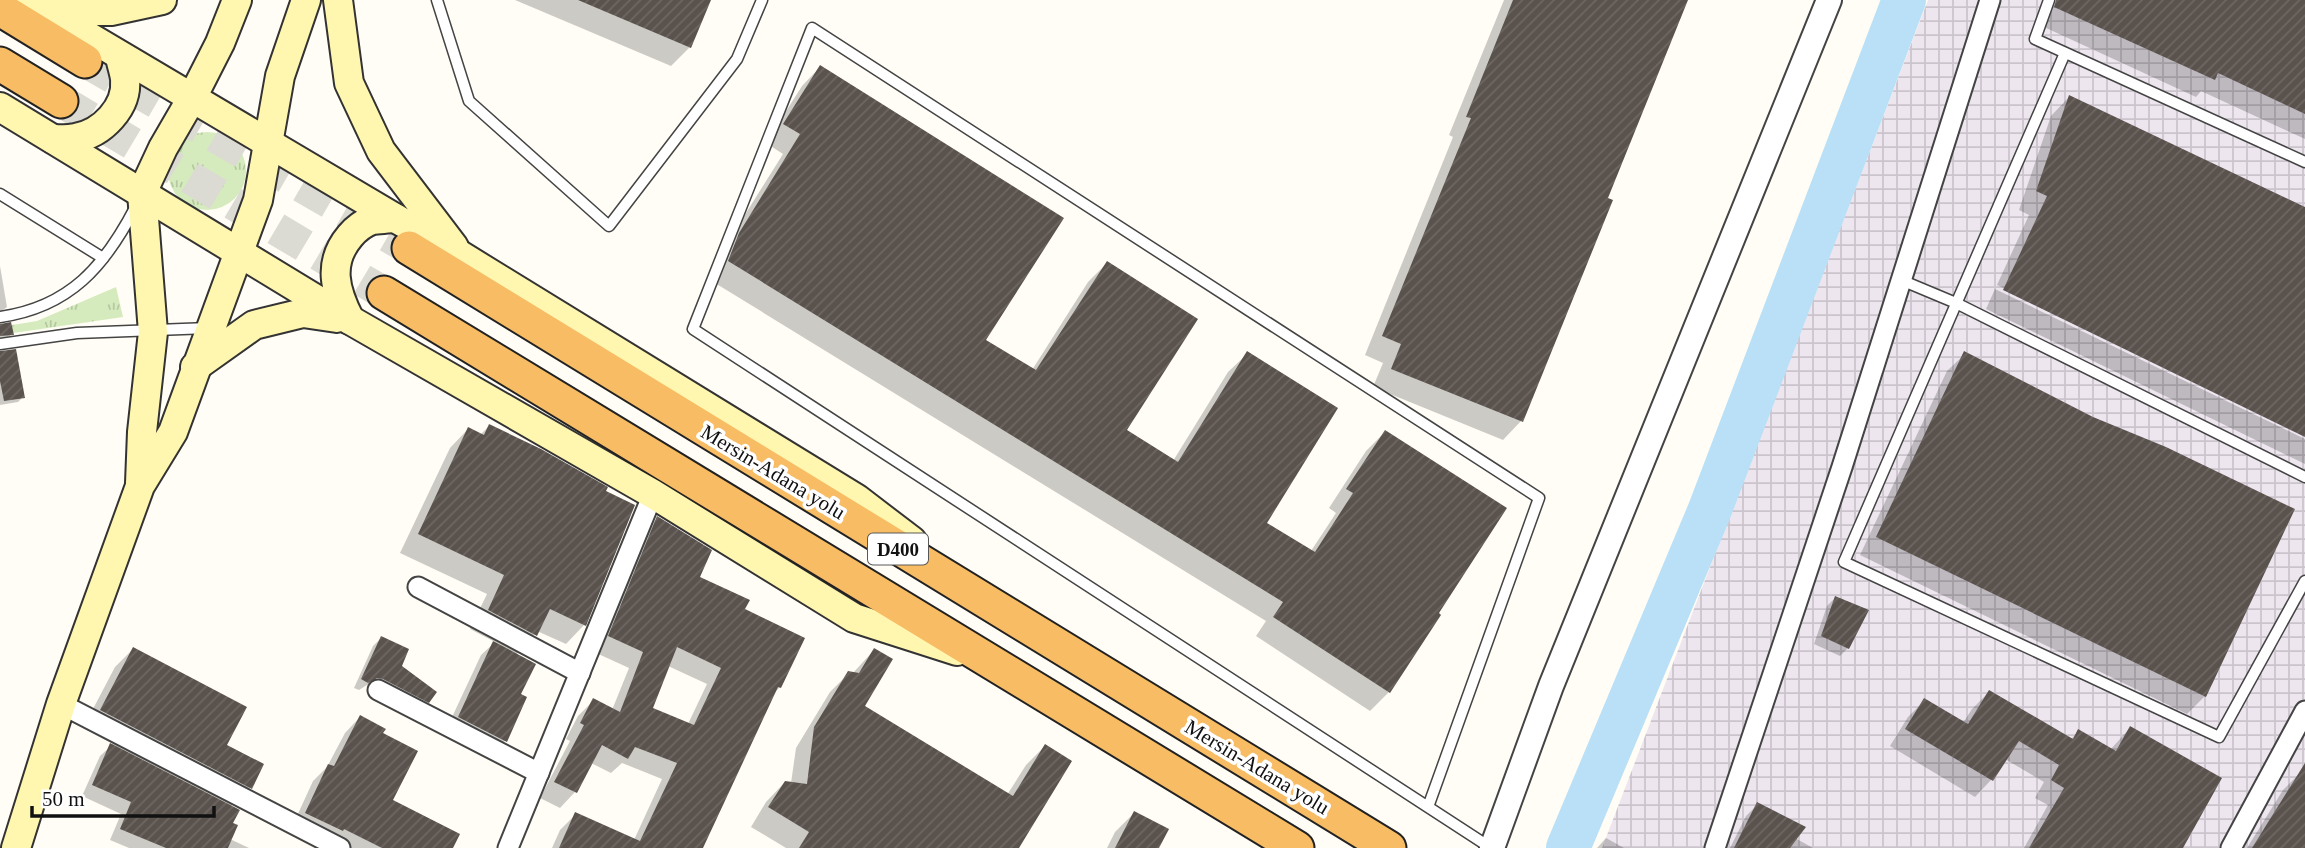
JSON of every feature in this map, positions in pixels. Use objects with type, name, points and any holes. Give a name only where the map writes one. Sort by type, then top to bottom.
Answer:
[{"type":"highway","points":[[0,9],[85,61]]},
{"type":"highway","points":[[0,64],[61,101]]},
{"type":"highway","name":"Mersin-Adana yolu","points":[[409,248],[1389,848]]},
{"type":"highway","name":"D400","points":[[384,293],[992,662],[1282,844]]},
{"type":"main road","points":[[36,6],[111,11],[162,0]]},
{"type":"main road","points":[[140,486],[142,432],[153,332],[142,193],[163,148],[220,43],[237,0]]},
{"type":"main road","points":[[16,848],[61,704],[140,486],[173,432],[195,367],[230,326],[239,252],[258,200],[280,76],[306,0]]},
{"type":"main road","points":[[338,0],[349,83],[381,151],[460,255]]},
{"type":"main road","points":[[36,6],[460,255],[856,499],[1017,621]]},
{"type":"main road","points":[[53,139],[77,138],[96,131],[111,118],[121,101],[125,81],[120,57]]},
{"type":"main road","points":[[0,107],[350,320],[653,494],[854,618],[992,662]]},
{"type":"main road","points":[[350,320],[339,298],[335,280],[336,262],[343,245],[355,230],[371,221],[395,218]]},
{"type":"main road","points":[[195,367],[230,326],[303,313],[350,320]]},
{"type":"street","points":[[1492,848],[1551,686],[1829,0]]},
{"type":"street","points":[[1715,848],[1842,467],[1990,0]]},
{"type":"street","points":[[508,848],[653,494]]},
{"type":"street","points":[[418,587],[580,673]]},
{"type":"street","points":[[378,690],[539,773]]},
{"type":"street","points":[[61,704],[340,848]]},
{"type":"street","points":[[2231,848],[2298,739],[2305,711]]},
{"type":"lane","points":[[437,0],[468,102],[609,226],[737,59],[762,0]]},
{"type":"lane","points":[[2049,0],[2035,39],[2305,162]]},
{"type":"lane","points":[[1428,807],[1539,498],[813,28],[693,329],[1428,807],[1492,848]]},
{"type":"lane","points":[[2065,53],[1844,562],[2219,737],[2305,581]]},
{"type":"lane","points":[[0,317],[22,314],[58,299],[91,274],[118,240],[142,193]]},
{"type":"lane","points":[[0,194],[103,258]]},
{"type":"lane","points":[[1901,280],[1956,303],[2305,477]]},
{"type":"lane","points":[[0,344],[77,333],[153,332],[230,326]]},
{"type":"shaded area","points":[[1928,0],[2305,0],[2305,848],[1602,848]]},
{"type":"green space","points":[[207,132],[222,135],[235,143],[243,156],[246,171],[243,186],[235,199],[222,207],[207,210],[192,207],[179,199],[171,186],[168,171],[171,156],[179,143],[192,135]]},
{"type":"green space","points":[[116,287],[123,317],[0,335],[0,327],[37,321]]},
{"type":"building","points":[[578,0],[711,0],[691,48]]},
{"type":"building","points":[[1513,0],[1688,0],[1608,198],[1613,200],[1523,422],[1391,369],[1401,344],[1382,336],[1471,118],[1466,117]]},
{"type":"building","points":[[2056,0],[2305,0],[2305,114],[2218,73],[2215,80],[2054,7]]},
{"type":"building","points":[[820,65],[1064,218],[986,340],[1036,370],[1107,261],[1198,319],[1127,430],[1178,462],[1247,351],[1338,408],[1267,523],[1315,552],[1353,493],[1346,489],[1385,430],[1507,508],[1390,693],[1273,617],[1283,602],[728,261],[739,233],[800,134],[783,124]]},
{"type":"building","points":[[2069,95],[2305,207],[2305,437],[2003,290],[2047,196],[2036,191]]},
{"type":"building","points":[[11,322],[14,335],[0,336],[0,324]]},
{"type":"building","points":[[16,349],[25,398],[4,401],[0,381],[0,351]]},
{"type":"building","points":[[1964,351],[2093,417],[2166,447],[2295,509],[2206,697],[1876,537]]},
{"type":"building","points":[[489,424],[541,449],[608,487],[606,491],[635,505],[586,626],[550,609],[537,636],[488,610],[504,575],[418,534],[468,427],[484,435]]},
{"type":"building","points":[[657,516],[712,550],[700,577],[750,600],[745,609],[805,638],[781,688],[778,687],[703,848],[559,848],[575,812],[640,841],[677,763],[635,747],[628,759],[602,745],[577,793],[554,782],[584,725],[580,723],[593,698],[620,712],[643,652],[608,636]],"holes":[[[677,647],[721,668],[694,725],[653,708]]]},
{"type":"building","points":[[1835,596],[1869,610],[1849,649],[1821,636]]},
{"type":"building","points":[[381,636],[409,649],[402,666],[437,692],[429,703],[383,679],[377,678],[368,683],[361,679]]},
{"type":"building","points":[[493,641],[536,664],[521,694],[527,697],[507,742],[458,717]]},
{"type":"building","points":[[133,647],[247,707],[227,745],[264,764],[252,789],[100,710]]},
{"type":"building","points":[[874,648],[893,659],[865,706],[1013,796],[1045,744],[1072,761],[1019,848],[799,848],[809,832],[768,807],[785,781],[807,784],[814,727],[848,671],[859,673]]},
{"type":"building","points":[[1989,690],[2073,739],[2078,729],[2116,751],[2130,726],[2222,778],[2183,848],[2029,848],[2064,788],[2051,780],[2059,765],[2019,741],[1993,781],[1905,729],[1924,698],[1968,724]]},
{"type":"building","points":[[360,715],[386,729],[383,733],[418,751],[393,800],[460,834],[453,848],[382,848],[305,813],[328,764],[334,766]]},
{"type":"building","points":[[110,743],[240,810],[233,823],[238,825],[228,848],[166,848],[120,829],[131,802],[92,785]]},
{"type":"building","points":[[2305,763],[2305,848],[2252,848]]},
{"type":"building","points":[[1757,802],[1806,827],[1790,848],[1734,848]]},
{"type":"building","points":[[1134,811],[1169,829],[1159,848],[1115,848]]},
{"type":"waterway","points":[[1568,848],[1709,512],[1904,0]]},
{"type":"tunnel","points":[[85,61],[409,248]]},
{"type":"tunnel","points":[[61,101],[384,293]]}]
